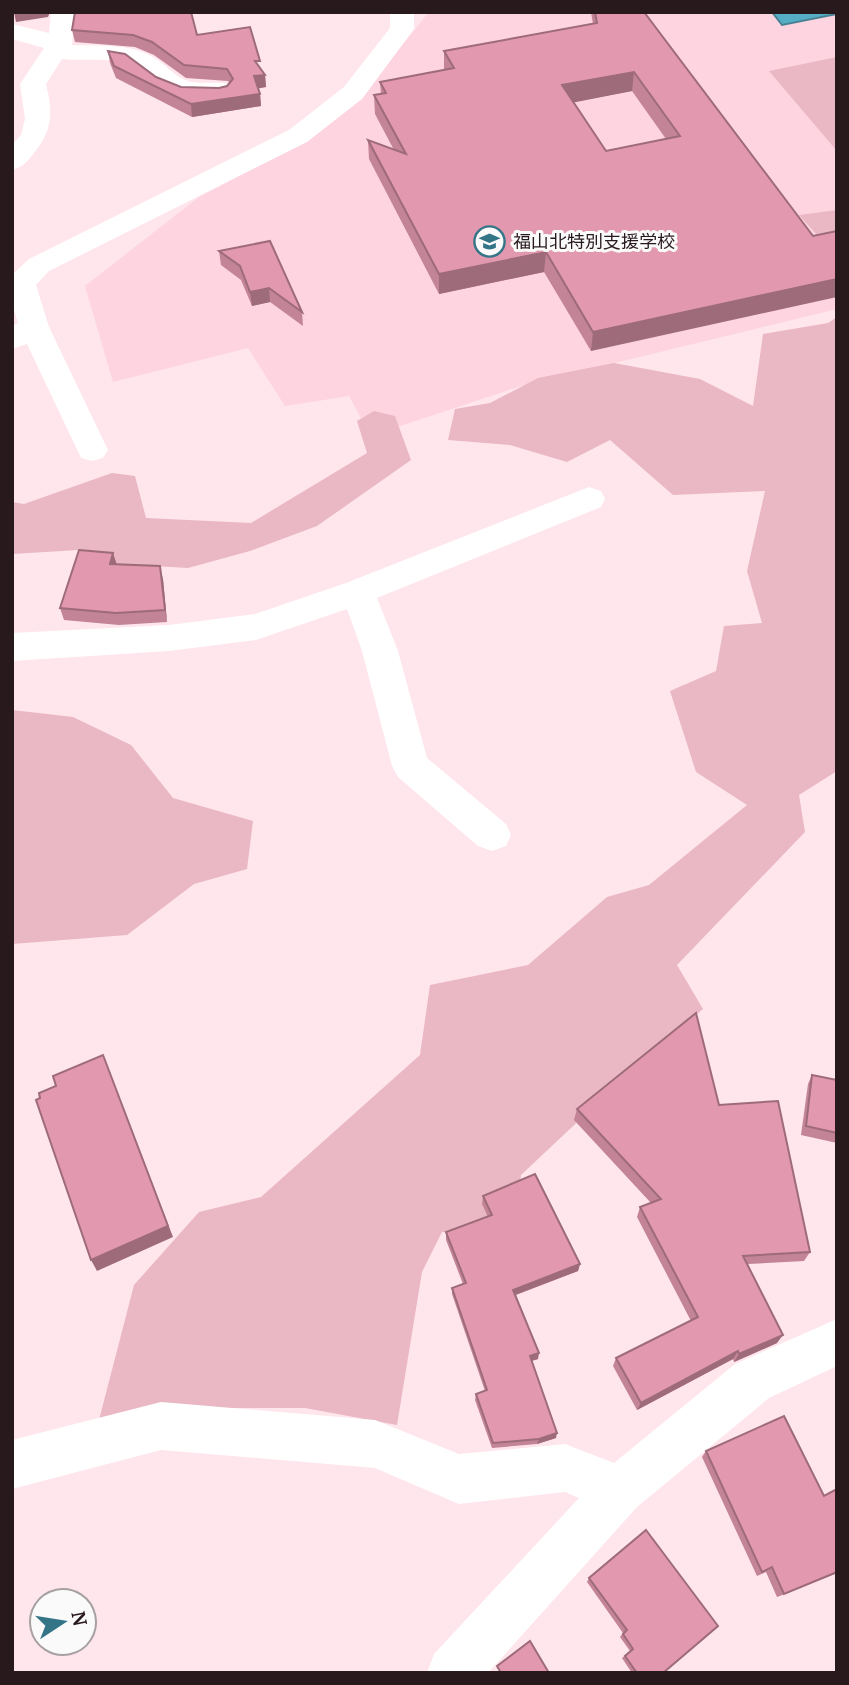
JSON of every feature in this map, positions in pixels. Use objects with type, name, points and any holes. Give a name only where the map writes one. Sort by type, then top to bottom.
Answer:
[{"type":"street","points":[[12,162],[37,133],[40,111],[33,84],[59,44],[65,27],[64,12]]},
{"type":"street","points":[[92,450],[23,333],[21,283],[39,265],[298,136],[353,93],[402,30],[402,12]]},
{"type":"street","points":[[12,31],[59,44],[64,52],[127,54],[172,84],[191,90],[219,90]]},
{"type":"street","points":[[12,647],[169,638],[256,627],[358,592],[589,499]]},
{"type":"street","points":[[358,592],[380,651],[411,766],[492,835]]},
{"type":"street","points":[[453,1673],[620,1490],[752,1381],[837,1342]]},
{"type":"street","points":[[12,1465],[161,1426],[375,1444],[459,1479],[565,1468],[620,1490]]},
{"type":"shaded area","name":"福山北特別支援学校","points":[[429,12],[837,12],[837,309],[524,385],[397,427],[368,431],[349,396],[285,406],[248,348],[113,382],[85,286],[199,197],[266,162],[358,100]]},
{"type":"shaded area","points":[[837,57],[837,151],[769,71]]},
{"type":"shaded area","points":[[837,210],[837,257],[799,215]]},
{"type":"shaded area","points":[[837,317],[837,771],[799,795],[805,832],[677,965],[703,1009],[638,1065],[521,1175],[514,1236],[442,1232],[422,1272],[397,1425],[305,1408],[206,1408],[99,1420],[134,1285],[199,1212],[261,1197],[420,1055],[430,985],[528,965],[607,897],[649,885],[747,805],[696,772],[670,691],[716,671],[724,626],[762,623],[747,571],[765,491],[673,495],[610,440],[567,462],[510,445],[448,440],[455,409],[490,403],[538,378],[614,363],[700,379],[753,406],[763,334],[828,323]]},
{"type":"shaded area","points":[[374,411],[395,416],[411,460],[317,526],[250,551],[188,568],[102,563],[78,550],[12,554],[12,502],[24,504],[112,473],[135,476],[146,518],[251,523],[367,453],[357,421]]},
{"type":"shaded area","points":[[12,710],[73,717],[131,745],[173,798],[253,821],[247,869],[194,884],[127,935],[12,944]]},
{"type":"water","points":[[772,12],[837,12],[837,14],[782,25]]},
{"type":"building","points":[[75,12],[191,12],[197,35],[250,27],[260,61],[255,61],[265,75],[254,76],[260,94],[191,104],[114,66],[108,51],[125,54],[156,77],[181,87],[227,86],[233,79],[227,69],[184,65],[152,42],[133,35],[72,30]]},
{"type":"building","points":[[595,12],[644,12],[813,236],[837,231],[837,279],[593,332],[546,252],[439,274],[368,140],[406,154],[374,95],[386,93],[380,82],[454,68],[444,51],[597,23]],"holes":[[[634,72],[680,136],[606,151],[562,85]]]},
{"type":"building","points":[[270,241],[302,312],[269,288],[250,292],[240,266],[219,251]]},
{"type":"building","points":[[79,550],[113,553],[110,564],[160,566],[165,610],[116,613],[60,608]]},
{"type":"building","points":[[696,1013],[719,1105],[778,1101],[810,1252],[743,1256],[783,1335],[739,1354],[738,1351],[641,1403],[616,1358],[698,1317],[640,1207],[661,1199],[577,1109]]},
{"type":"building","points":[[103,1055],[168,1226],[91,1260],[36,1100],[40,1098],[39,1093],[56,1086],[53,1076]]},
{"type":"building","points":[[812,1075],[837,1080],[837,1133],[806,1126]]},
{"type":"building","points":[[535,1174],[580,1264],[513,1290],[539,1353],[530,1356],[557,1433],[539,1439],[493,1443],[476,1394],[487,1390],[452,1288],[466,1283],[446,1232],[492,1215],[483,1196]]},
{"type":"building","points":[[784,1416],[824,1496],[837,1489],[837,1572],[784,1594],[772,1567],[762,1572],[706,1451]]},
{"type":"building","points":[[646,1530],[718,1626],[663,1673],[637,1673],[625,1656],[633,1649],[623,1634],[627,1630],[589,1578]]},
{"type":"building","points":[[530,1641],[549,1673],[501,1673],[497,1666]]},
{"type":"place","name":"福山北特別支援学校","points":[[490,242]]}]
